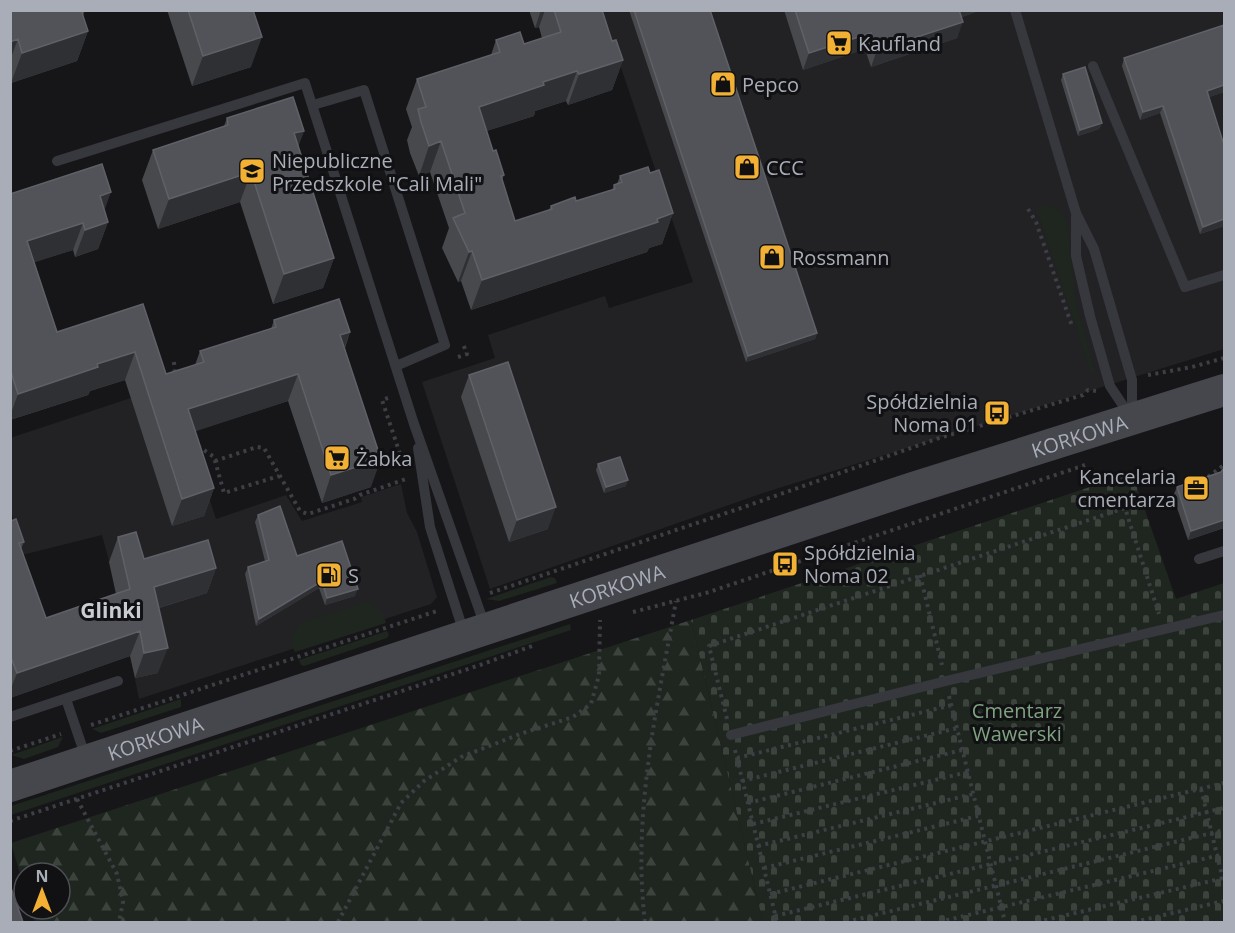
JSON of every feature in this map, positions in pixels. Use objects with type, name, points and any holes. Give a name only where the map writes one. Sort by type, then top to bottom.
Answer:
[{"type":"street","name":"KORKOWA","points":[[10,786],[913,488],[1213,394]]},
{"type":"lane","points":[[1015,10],[1076,213],[1094,249],[1132,380],[1132,419]]},
{"type":"lane","points":[[1093,66],[1185,287],[1223,279]]},
{"type":"lane","points":[[57,161],[305,83],[414,424],[476,598],[476,633]]},
{"type":"lane","points":[[313,105],[364,90],[446,345],[396,366]]},
{"type":"lane","points":[[1076,213],[1076,256],[1090,316],[1110,386],[1132,419]]},
{"type":"lane","points":[[414,424],[430,527],[455,605],[476,633]]},
{"type":"lane","points":[[1199,559],[1224,551]]},
{"type":"lane","points":[[731,735],[1224,615]]},
{"type":"lane","points":[[10,717],[118,681]]},
{"type":"lane","points":[[66,699],[77,729],[75,764]]},
{"type":"path","points":[[1028,209],[1036,222],[1075,333]]},
{"type":"path","points":[[1141,377],[1224,358]]},
{"type":"path","points":[[174,362],[173,371],[177,382]]},
{"type":"path","points":[[1192,367],[1213,394]]},
{"type":"path","points":[[476,598],[741,508],[936,438],[1083,395],[1088,390],[1089,384]]},
{"type":"path","points":[[1088,390],[1096,391]]},
{"type":"path","points":[[195,435],[198,446],[214,457],[225,493],[279,476]]},
{"type":"path","points":[[215,461],[257,447],[264,448],[300,511],[308,514],[354,500],[360,495],[412,477]]},
{"type":"path","points":[[630,613],[706,593],[1086,465]]},
{"type":"path","points":[[1203,479],[1211,476],[1224,465]]},
{"type":"path","points":[[777,922],[709,646],[1125,508],[1164,629]]},
{"type":"path","points":[[920,575],[1005,922]]},
{"type":"path","points":[[645,922],[643,805],[651,743],[676,601]]},
{"type":"path","points":[[10,752],[455,605]]},
{"type":"path","points":[[589,624],[610,618]]},
{"type":"path","points":[[338,922],[401,803],[423,781],[461,757],[520,734],[573,717],[591,704],[599,675],[600,620]]},
{"type":"path","points":[[10,820],[480,665],[546,641]]},
{"type":"path","points":[[737,758],[952,705]]},
{"type":"path","points":[[742,781],[957,728]]},
{"type":"path","points":[[747,802],[963,750]]},
{"type":"path","points":[[75,764],[77,798],[117,874],[123,902],[119,922]]},
{"type":"path","points":[[753,824],[968,772]]},
{"type":"path","points":[[770,894],[1224,783]]},
{"type":"path","points":[[1201,789],[1224,884]]},
{"type":"path","points":[[758,846],[973,794]]},
{"type":"path","points":[[775,916],[1224,808]]},
{"type":"path","points":[[764,868],[978,816]]},
{"type":"path","points":[[846,922],[1224,830]]},
{"type":"path","points":[[939,922],[1224,854]]},
{"type":"path","points":[[1037,922],[1224,878]]},
{"type":"path","points":[[1134,922],[1224,901]]},
{"type":"shaded area","points":[[602,11],[1224,11],[1224,349],[763,493],[490,589],[422,382],[495,358],[488,335],[605,296],[609,308],[693,282]]},
{"type":"shaded area","points":[[173,384],[216,519],[286,495],[302,521],[362,502],[361,497],[401,484],[407,513],[417,532],[437,597],[431,604],[139,699],[117,591],[102,535],[22,555],[11,511],[10,438]]},
{"type":"green space","points":[[1045,205],[1058,210],[1066,220],[1076,303],[1095,371],[1091,373],[1036,206]]},
{"type":"green space","name":"Cmentarz Wawerski","points":[[1132,473],[1176,599],[1224,583],[1224,922],[763,922],[691,620]]},
{"type":"green space","points":[[551,577],[555,578],[557,583],[499,601],[486,599]]},
{"type":"green space","points":[[365,603],[379,610],[386,623],[295,652],[292,641],[299,623]]},
{"type":"green space","points":[[691,620],[763,922],[35,922],[72,921],[72,861],[16,861],[11,843]]},
{"type":"green space","points":[[570,624],[571,630],[11,815],[11,806]]},
{"type":"green space","points":[[387,631],[389,635],[387,638],[304,666],[299,660]]},
{"type":"green space","points":[[181,699],[181,707],[101,733],[92,729]]},
{"type":"green space","points":[[63,737],[58,747],[24,759],[11,755]]},
{"type":"building","points":[[10,10],[81,10],[88,31],[22,53],[18,39],[10,42]]},
{"type":"building","points":[[188,10],[253,10],[262,37],[203,56]]},
{"type":"building","points":[[554,10],[602,10],[612,41],[616,40],[623,60],[579,74],[577,71],[543,82],[544,85],[479,107],[493,151],[496,150],[504,175],[501,176],[515,221],[552,209],[551,206],[575,197],[576,201],[615,189],[614,185],[622,182],[620,176],[648,167],[650,173],[659,170],[673,213],[657,219],[658,222],[482,280],[472,251],[469,252],[453,218],[465,213],[441,141],[429,146],[421,122],[418,109],[426,107],[417,79],[500,52],[496,40],[520,32],[524,44],[561,32]]},
{"type":"building","points":[[634,10],[710,10],[817,333],[748,356]]},
{"type":"building","name":"Kaufland","points":[[795,10],[959,10],[963,22],[877,50],[871,33],[809,53]]},
{"type":"building","points":[[1224,25],[1224,85],[1207,91],[1224,145],[1224,219],[1203,227],[1163,106],[1143,112],[1124,58]]},
{"type":"building","points":[[1085,67],[1102,123],[1080,130],[1063,74]]},
{"type":"building","points":[[293,97],[304,131],[294,133],[334,258],[284,274],[251,172],[169,199],[153,150],[228,125],[227,118]]},
{"type":"building","points":[[102,164],[111,192],[100,196],[108,222],[85,230],[83,223],[27,241],[57,332],[143,304],[166,374],[204,362],[200,351],[276,327],[274,320],[339,299],[350,332],[340,335],[381,459],[331,475],[298,374],[188,409],[214,488],[182,499],[135,352],[18,394],[10,369],[10,194]]},
{"type":"building","points":[[508,362],[556,507],[517,520],[469,375]]},
{"type":"building","points":[[620,457],[628,480],[606,487],[598,464]]},
{"type":"building","points":[[1224,468],[1224,520],[1191,531],[1177,487],[1221,472]]},
{"type":"building","points":[[280,506],[297,556],[342,541],[358,589],[327,598],[322,581],[259,619],[248,567],[269,560],[258,515]]},
{"type":"building","points":[[10,518],[11,521],[16,519],[24,542],[19,543],[46,618],[130,589],[118,537],[136,532],[144,559],[208,540],[216,568],[154,587],[168,648],[144,653],[140,631],[17,673],[10,655]]},
{"type":"building","points":[[10,885],[12,921],[23,922],[10,922]]},
{"type":"place","name":"Kaufland","points":[[839,43]]},
{"type":"place","name":"Pepco","points":[[723,84]]},
{"type":"place","name":"CCC","points":[[747,167]]},
{"type":"place","name":"Niepubliczne Przedszkole \"Cali Mali\"","points":[[252,171]]},
{"type":"place","name":"Rossmann","points":[[772,257]]},
{"type":"place","name":"Spółdzielnia Noma 01","points":[[997,413]]},
{"type":"place","name":"Żabka","points":[[337,458]]},
{"type":"place","name":"Kancelaria cmentarza","points":[[1196,488]]},
{"type":"place","name":"Spółdzielnia Noma 02","points":[[785,564]]},
{"type":"place","name":"S","points":[[329,575]]},
{"type":"district","name":"Glinki","points":[[111,610]]}]
